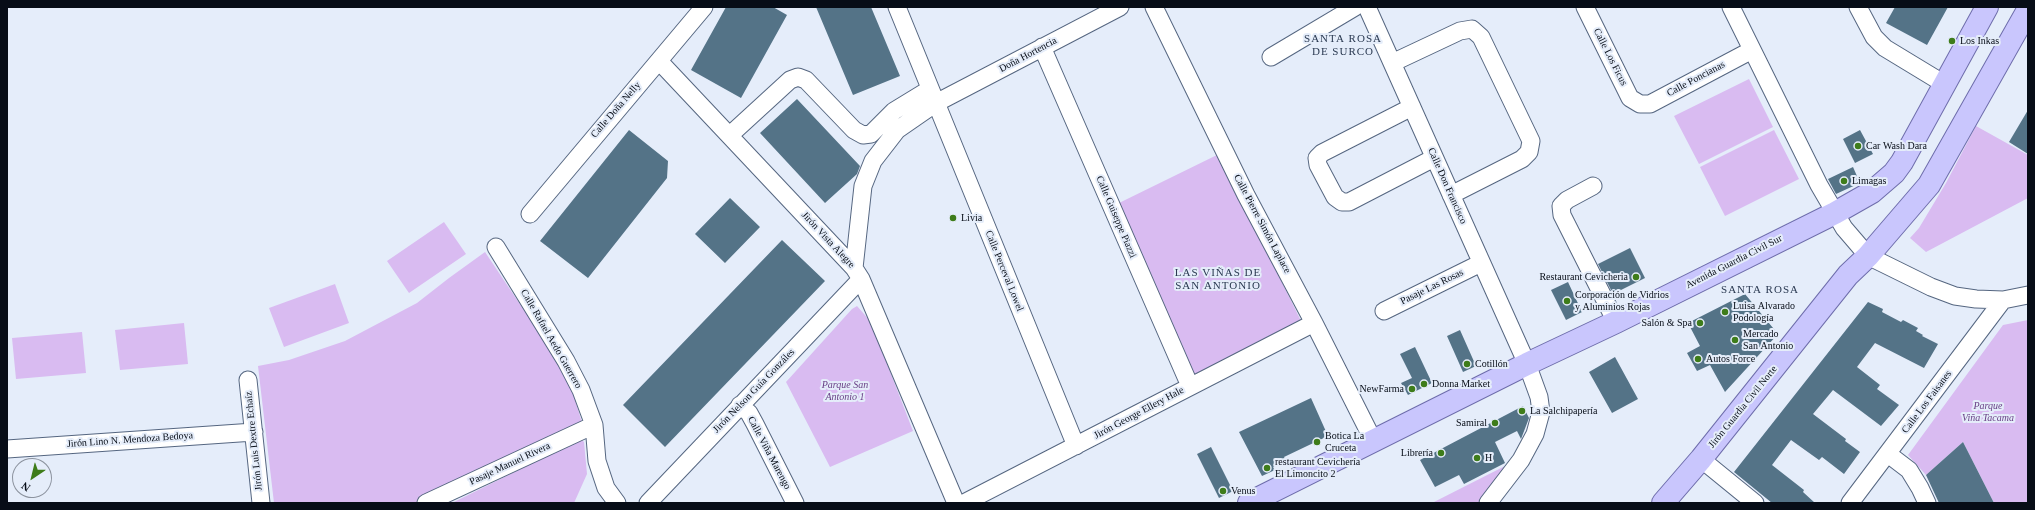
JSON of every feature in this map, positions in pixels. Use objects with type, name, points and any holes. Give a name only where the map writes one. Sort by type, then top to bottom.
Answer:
[{"type":"main road","name":"Avenida Guardia Civil Sur","points":[[1255,501],[1373,440],[1616,322],[1872,192],[1894,173],[1946,85],[1986,7]]},
{"type":"main road","name":"Jirón Guardia Civil Norte","points":[[1663,503],[1701,459],[1848,275],[1868,256],[1929,185],[2028,10]]},
{"type":"street","name":"Calle Doña Nelly","points":[[530,214],[704,7]]},
{"type":"street","name":"Calle Perceval Lowel","points":[[897,7],[1076,446]]},
{"type":"street","name":"Doña Hortencia","points":[[933,96],[1042,47],[1120,7]]},
{"type":"street","name":"Calle Pierre Simón Laplace","points":[[1154,7],[1246,195],[1314,323],[1373,440]]},
{"type":"street","points":[[1271,58],[1355,7]]},
{"type":"street","name":"Calle Don Francisco","points":[[1367,7],[1527,364],[1539,397],[1541,412],[1539,423],[1521,460],[1488,503]]},
{"type":"street","name":"Calle Los Ficus","points":[[1585,7],[1630,98],[1640,104]]},
{"type":"street","points":[[1730,7],[1819,185],[1844,228],[1868,256],[1931,287],[1955,296],[1976,299],[2002,300],[2028,295]]},
{"type":"street","points":[[1858,7],[1874,37],[1885,48],[1946,85]]},
{"type":"street","points":[[1392,63],[1460,31],[1472,29],[1481,37],[1531,141],[1530,152],[1522,159],[1450,195]]},
{"type":"street","name":"Calle Guiseppe Piazzi","points":[[1042,47],[1190,386]]},
{"type":"street","name":"Calle Poncianas","points":[[1640,104],[1650,104],[1752,50]]},
{"type":"street","name":"Jirón Vista Alegre","points":[[659,61],[730,135],[857,274],[956,503]]},
{"type":"street","points":[[730,135],[790,80],[798,77],[806,80],[854,130],[863,135],[871,134],[894,111],[933,96]]},
{"type":"street","points":[[857,274],[862,192],[873,161],[897,130],[933,96]]},
{"type":"street","points":[[1412,107],[1322,153],[1317,158],[1318,165],[1336,197],[1342,202],[1349,202],[1434,158]]},
{"type":"street","points":[[1593,186],[1567,200],[1562,206],[1562,215],[1616,322]]},
{"type":"street","name":"Calle Rafael Aedo Guerrero","points":[[496,247],[566,361],[582,390],[594,425],[597,461],[606,488],[617,503]]},
{"type":"street","name":"Pasaje Las Rosas","points":[[1384,311],[1481,262]]},
{"type":"street","name":"Jirón Nelson Guía Gonzáles","points":[[648,503],[740,405],[857,274]]},
{"type":"street","name":"Calle Los Faisanes","points":[[1850,503],[2002,300]]},
{"type":"street","name":"Jirón George Ellery Hale","points":[[964,503],[1314,323]]},
{"type":"street","name":"Jirón Luis Dextre Echaíz","points":[[248,380],[261,503]]},
{"type":"street","name":"Calle Viña Marengo","points":[[740,405],[749,413],[755,424],[789,500]]},
{"type":"street","name":"Pasaje Manuel Rivera","points":[[426,503],[594,425]]},
{"type":"street","name":"Jirón Lino N. Mendoza Bedoya","points":[[7,449],[254,432]]},
{"type":"street","points":[[1888,454],[1909,470],[1927,503]]},
{"type":"street","points":[[1701,459],[1755,503]]},
{"type":"green space","points":[[1749,79],[1773,127],[1699,164],[1674,116]]},
{"type":"green space","points":[[1976,126],[2028,155],[2028,198],[1926,252],[1910,238],[1919,228],[1946,183]]},
{"type":"green space","points":[[1774,130],[1799,179],[1725,216],[1700,167]]},
{"type":"green space","points":[[1219,154],[1302,323],[1190,377],[1119,203]]},
{"type":"green space","points":[[444,222],[466,254],[409,293],[387,261]]},
{"type":"green space","points":[[485,252],[548,346],[573,393],[583,426],[417,503],[274,503],[258,366],[289,360],[345,341],[417,303]]},
{"type":"green space","points":[[335,284],[349,323],[284,347],[269,308]]},
{"type":"green space","name":"Parque San Antonio 1","points":[[857,306],[871,322],[913,431],[830,467],[786,382],[852,309]]},
{"type":"green space","name":"Parque Viña Tacama","points":[[2028,320],[2028,503],[1994,503],[1963,442],[1926,475],[1908,455],[2003,325]]},
{"type":"green space","points":[[184,323],[188,364],[120,370],[115,330]]},
{"type":"green space","points":[[82,332],[86,373],[16,379],[12,338]]},
{"type":"green space","points":[[581,439],[584,442],[587,474],[574,503],[452,503]]},
{"type":"green space","points":[[1505,466],[1478,503],[1432,503]]},
{"type":"building","points":[[726,7],[773,7],[787,15],[741,98],[691,70]]},
{"type":"building","points":[[816,7],[871,7],[900,76],[853,95]]},
{"type":"building","points":[[1895,7],[1948,7],[1927,45],[1886,23]]},
{"type":"building","points":[[797,99],[860,166],[857,174],[825,203],[760,133]]},
{"type":"building","points":[[2028,110],[2028,154],[2009,142]]},
{"type":"building","points":[[629,130],[668,161],[667,178],[588,278],[540,241]]},
{"type":"building","name":"Car Wash Dara","points":[[1860,130],[1873,154],[1855,163],[1843,139]]},
{"type":"building","name":"Limagas","points":[[1853,167],[1860,183],[1836,194],[1828,179]]},
{"type":"building","points":[[730,198],[760,227],[725,263],[695,234]]},
{"type":"building","points":[[782,240],[825,281],[665,447],[623,405]]},
{"type":"building","points":[[1630,248],[1645,278],[1613,294],[1598,264]]},
{"type":"building","name":"Corporación de Vidrios y Aluminios Rojas","points":[[1568,282],[1582,312],[1566,320],[1551,290]]},
{"type":"building","name":"Mercado San Antonio","points":[[1745,294],[1778,334],[1725,392],[1710,365],[1697,371],[1687,353],[1700,346],[1688,323]]},
{"type":"building","points":[[1868,302],[1883,309],[1882,312],[1901,322],[1903,320],[1918,328],[1916,331],[1923,335],[1922,336],[1938,344],[1924,368],[1875,343],[1857,367],[1880,385],[1877,389],[1899,405],[1881,426],[1833,390],[1813,414],[1846,439],[1845,441],[1860,452],[1844,474],[1822,457],[1819,460],[1791,440],[1772,465],[1804,490],[1803,492],[1815,503],[1772,503],[1734,472]]},
{"type":"building","points":[[1460,330],[1476,366],[1463,372],[1447,336]]},
{"type":"building","points":[[1415,347],[1432,383],[1408,395],[1401,383],[1412,378],[1400,354]]},
{"type":"building","points":[[1615,357],[1638,399],[1612,413],[1589,372]]},
{"type":"building","points":[[1311,398],[1328,436],[1284,457],[1286,461],[1273,467],[1275,470],[1262,476],[1239,432]]},
{"type":"building","points":[[1523,406],[1529,418],[1521,439],[1517,431],[1495,442],[1505,463],[1464,484],[1459,475],[1435,487],[1420,460]]},
{"type":"building","points":[[1963,442],[1994,503],[1939,503],[1926,475]]},
{"type":"building","points":[[1211,447],[1233,491],[1219,498],[1197,454]]},
{"type":"place","name":"Los Inkas","points":[[1952,41]]},
{"type":"place","name":"Car Wash Dara","points":[[1858,146]]},
{"type":"place","name":"Limagas","points":[[1844,181]]},
{"type":"place","name":"Livia","points":[[953,218]]},
{"type":"place","name":"Restaurant Cevicheria","points":[[1636,277]]},
{"type":"place","name":"Corporación de Vidrios y Aluminios Rojas","points":[[1567,301]]},
{"type":"place","name":"Luisa Alvarado Podología","points":[[1725,312]]},
{"type":"place","name":"Salón & Spa","points":[[1700,323]]},
{"type":"place","name":"Mercado San Antonio","points":[[1735,340]]},
{"type":"place","name":"Autos Force","points":[[1698,359]]},
{"type":"place","name":"Cotillón","points":[[1467,364]]},
{"type":"place","name":"Donna Market","points":[[1424,384]]},
{"type":"place","name":"NewFarma","points":[[1412,389]]},
{"type":"place","name":"La Salchipapería","points":[[1522,411]]},
{"type":"place","name":"Samiral","points":[[1495,423]]},
{"type":"place","name":"Botica La Cruceta","points":[[1317,442]]},
{"type":"place","name":"Librería","points":[[1441,453]]},
{"type":"place","name":"H","points":[[1477,458]]},
{"type":"place","name":"restaurant Cevichería El Limoncito 2","points":[[1267,468]]},
{"type":"place","name":"Venus","points":[[1223,491]]},
{"type":"district","name":"SANTA ROSA DE SURCO","points":[[1343,45]]},
{"type":"district","name":"LAS VIÑAS DE SAN ANTONIO","points":[[1218,279]]},
{"type":"district","name":"SANTA ROSA","points":[[1760,290]]}]
